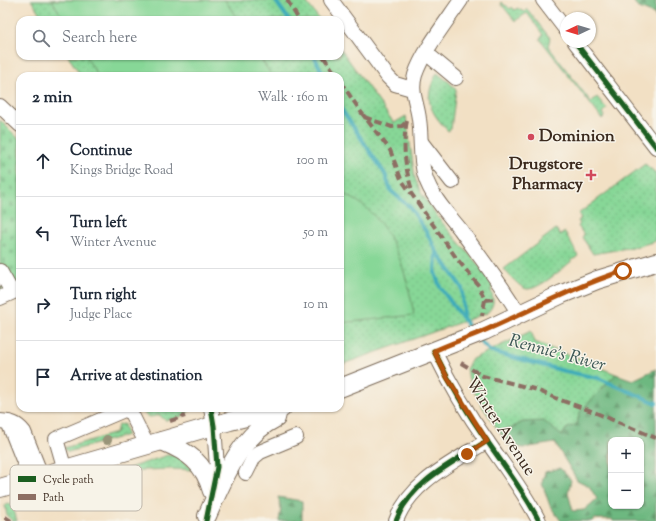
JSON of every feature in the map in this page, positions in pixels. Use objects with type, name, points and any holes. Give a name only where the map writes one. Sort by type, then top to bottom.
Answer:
[{"type":"main road","points":[[344,386],[484,331],[596,280],[656,262]]},
{"type":"main road","points":[[81,465],[265,412]]},
{"type":"main road","points":[[207,519],[244,472],[255,432],[266,423],[276,418],[278,412]]},
{"type":"main road","points":[[154,443],[184,451],[193,458],[204,470],[212,491]]},
{"type":"main road","points":[[0,488],[10,485]]},
{"type":"street","points":[[331,0],[343,16]]},
{"type":"street","points":[[462,0],[426,53],[415,75],[412,89],[419,119],[423,168],[428,185],[503,287],[519,314]]},
{"type":"street","points":[[543,0],[560,22]]},
{"type":"street","points":[[344,18],[388,77],[395,84],[412,89]]},
{"type":"street","points":[[580,48],[656,147]]},
{"type":"street","points":[[426,53],[456,78]]},
{"type":"street","points":[[0,106],[16,121]]},
{"type":"street","points":[[420,142],[452,182]]},
{"type":"street","points":[[0,271],[11,293]]},
{"type":"street","name":"Winter Avenue","points":[[434,351],[447,377],[539,521]]},
{"type":"street","points":[[64,465],[56,438],[119,412]]},
{"type":"street","points":[[132,412],[154,443]]},
{"type":"street","points":[[207,519],[217,467],[212,412]]},
{"type":"street","points":[[4,421],[29,465]]},
{"type":"street","points":[[244,472],[254,457],[260,452],[296,437]]},
{"type":"street","points":[[396,521],[410,496],[427,481],[443,468],[487,441]]},
{"type":"green space","points":[[31,0],[309,0],[307,3],[317,16],[41,16]]},
{"type":"green space","points":[[52,0],[225,0],[235,16],[62,16]]},
{"type":"green space","points":[[633,0],[656,0],[656,18],[654,14],[637,7]]},
{"type":"green space","points":[[502,2],[510,9],[512,7],[515,10],[517,8],[524,12],[527,9],[550,38],[548,46],[591,102],[597,97],[607,109],[603,113],[605,116],[602,119],[540,39],[543,35],[527,13],[515,21],[501,4]]},
{"type":"green space","points":[[344,54],[394,123],[406,116],[415,178],[421,193],[440,220],[480,267],[493,287],[491,289],[493,299],[492,307],[487,313],[344,364],[344,72],[78,72],[71,60],[344,60]]},
{"type":"green space","points":[[88,60],[262,60],[269,72],[96,72]]},
{"type":"green space","points":[[437,73],[450,83],[456,90],[451,129],[448,131],[436,117],[430,104],[430,90]]},
{"type":"green space","points":[[0,120],[16,136],[16,297],[0,304]]},
{"type":"green space","points":[[645,164],[656,173],[656,241],[639,246],[593,254],[582,237],[584,235],[578,226],[580,224],[578,221],[581,219],[578,214]]},
{"type":"green space","points":[[344,195],[357,201],[370,211],[381,224],[389,237],[403,268],[414,315],[344,323]]},
{"type":"green space","points":[[556,229],[560,235],[565,232],[578,256],[547,281],[533,288],[524,288],[504,269]]},
{"type":"green space","points":[[531,331],[535,342],[616,374],[580,412],[577,424],[566,429],[562,437],[523,422],[510,429],[498,430],[479,401],[468,377],[466,369],[472,359]]},
{"type":"green space","points":[[656,369],[656,521],[613,521],[612,519],[594,519],[592,521],[561,521],[550,506],[542,483],[545,472],[560,468],[571,480],[568,493],[573,511],[584,510],[597,499],[589,486],[577,480],[555,443],[523,448],[509,445],[498,430],[510,429],[523,422],[544,421],[562,436],[566,429],[577,424],[580,412],[616,374],[633,380]]},
{"type":"green space","points":[[144,412],[188,412],[175,419],[167,420],[160,415],[149,417]]},
{"type":"green space","points":[[124,424],[127,435],[68,452],[64,448],[116,433],[118,425]]},
{"type":"green space","points":[[168,455],[177,456],[194,470],[142,470],[142,465],[138,465]]},
{"type":"green space","points":[[278,497],[302,501],[302,521],[279,521],[281,508]]},
{"type":"green space","points":[[10,504],[10,511],[14,511],[17,521],[13,521],[7,516],[5,505]]},
{"type":"waterway","name":"Rennie's River","points":[[275,0],[286,16]]},
{"type":"waterway","name":"Rennie's River","points":[[316,60],[322,72]]},
{"type":"waterway","name":"Rennie's River","points":[[344,113],[385,174],[391,191],[410,207],[427,233],[436,251],[462,288],[463,318]]},
{"type":"waterway","name":"Rennie's River","points":[[436,251],[435,273],[440,287],[472,332]]},
{"type":"waterway","name":"Rennie's River","points":[[477,338],[490,351],[564,371],[598,378],[656,403]]},
{"type":"marked path","points":[[287,0],[297,16]]},
{"type":"marked path","points":[[326,60],[334,72]]},
{"type":"marked path","points":[[344,87],[390,150],[401,179],[457,259],[479,286],[485,300],[482,316]]},
{"type":"marked path","points":[[364,117],[392,127],[402,126],[407,121]]},
{"type":"marked path","points":[[407,121],[405,129],[405,156],[412,190]]},
{"type":"marked path","points":[[485,300],[496,299]]},
{"type":"marked path","points":[[461,363],[483,376],[534,389],[656,438]]},
{"type":"marked path","points":[[170,421],[185,416]]},
{"type":"marked path","points":[[5,517],[11,521]]},
{"type":"cycle path","points":[[580,48],[656,147]]},
{"type":"cycle path","points":[[434,351],[465,408],[521,490],[539,521]]},
{"type":"cycle path","points":[[206,521],[217,467],[212,412]]},
{"type":"cycle path","points":[[396,521],[411,495],[422,484],[447,465],[487,441]]},
{"type":"place","name":"Dominion","points":[[531,137]]},
{"type":"place","name":"Drugstore Pharmacy","points":[[591,175]]},
{"type":"route","points":[[467,454],[487,441],[447,377],[434,351],[484,331],[562,294],[623,271]]}]
